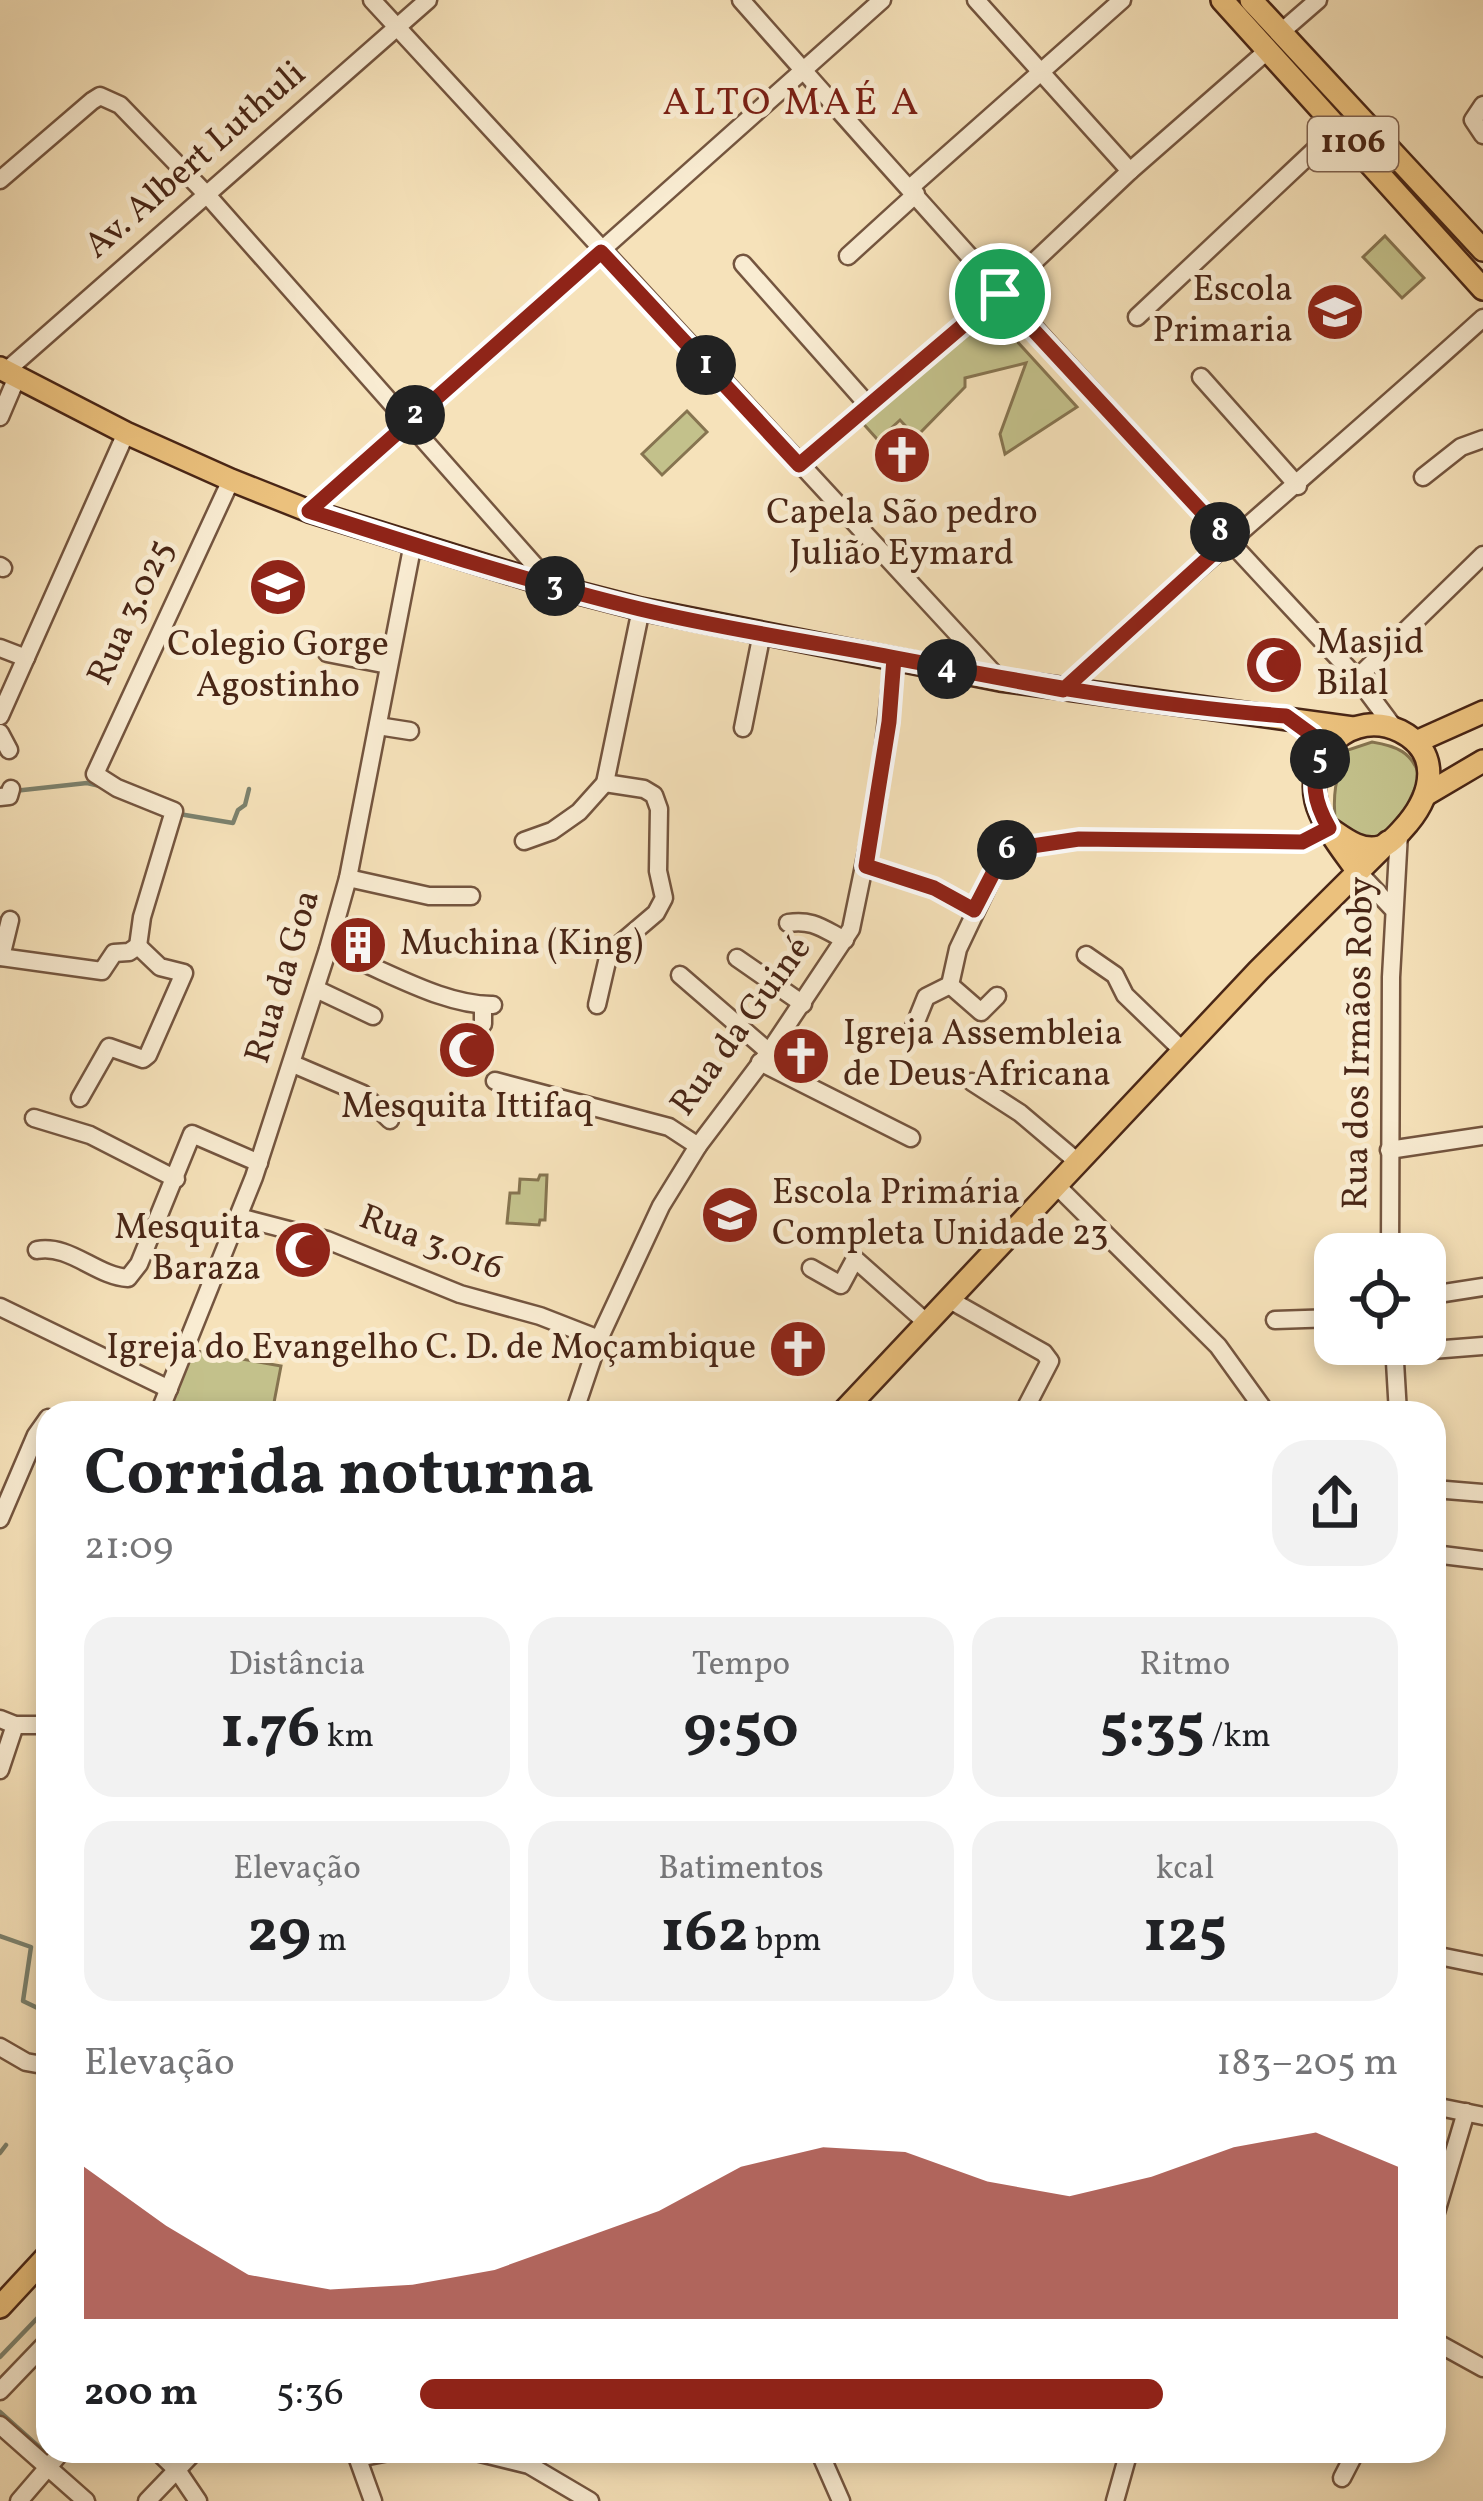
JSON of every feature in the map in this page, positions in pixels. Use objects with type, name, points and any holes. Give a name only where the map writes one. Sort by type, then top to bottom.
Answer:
[{"type":"main road","name":"1106","points":[[1222,0],[1274,42],[1483,250]]},
{"type":"main road","name":"1106","points":[[1251,0],[1274,42],[1338,128],[1483,289]]},
{"type":"main road","points":[[8,372],[126,433],[309,511],[552,586],[641,609],[1000,680],[1353,728],[1381,725],[1416,742],[1431,779],[1427,794],[1394,838],[1183,1051],[853,1401]]},
{"type":"main road","points":[[1416,742],[1483,712]]},
{"type":"main road","points":[[1286,716],[1312,735],[1322,752]]},
{"type":"main road","points":[[1353,728],[1322,752],[1313,778],[1316,806],[1358,872]]},
{"type":"main road","points":[[1427,794],[1483,761]]},
{"type":"main road","points":[[1329,828],[1365,847],[1394,838]]},
{"type":"main road","points":[[0,2307],[36,2268]]},
{"type":"street","points":[[372,0],[1000,680]]},
{"type":"street","name":"Av. Albert Luthuli","points":[[8,372],[428,0]]},
{"type":"street","points":[[741,0],[1000,294],[1357,678],[1395,729]]},
{"type":"street","points":[[309,511],[882,0]]},
{"type":"street","points":[[976,0],[1130,171]]},
{"type":"street","points":[[848,256],[1040,71],[1122,0]]},
{"type":"street","points":[[799,465],[1000,294],[1318,0]]},
{"type":"street","points":[[0,179],[100,96],[119,105],[208,196],[552,586]]},
{"type":"street","points":[[1483,105],[1473,120],[1483,135]]},
{"type":"street","points":[[1137,317],[1338,128]]},
{"type":"street","points":[[743,264],[868,405]]},
{"type":"street","points":[[1063,690],[1483,318]]},
{"type":"street","points":[[0,417],[8,372]]},
{"type":"street","points":[[1201,377],[1298,486]]},
{"type":"street","points":[[0,716],[126,433]]},
{"type":"street","points":[[1423,477],[1461,447],[1483,440]]},
{"type":"street","name":"Rua 3.025","points":[[138,946],[142,917],[174,811],[95,774],[231,480]]},
{"type":"street","name":"Rua da Goa","points":[[163,1401],[259,1162],[328,950],[348,878],[413,543]]},
{"type":"street","points":[[1357,678],[1483,555]]},
{"type":"street","points":[[524,842],[552,831],[579,812],[605,783],[641,609]]},
{"type":"street","points":[[743,728],[762,633]]},
{"type":"street","points":[[0,648],[26,658]]},
{"type":"street","points":[[327,652],[388,665]]},
{"type":"street","name":"Rua da Guiné","points":[[578,1401],[599,1339],[651,1226],[698,1145],[803,1004],[851,929],[889,722],[894,658]]},
{"type":"street","points":[[378,726],[410,730]]},
{"type":"street","points":[[0,733],[9,750]]},
{"type":"street","points":[[597,1005],[609,953],[656,913],[664,898],[658,871],[659,808],[653,795],[644,789],[605,783]]},
{"type":"street","points":[[950,985],[958,949],[1005,850],[1079,839],[1302,842],[1329,828]]},
{"type":"street","name":"Rua dos Irmãos Roby","points":[[1390,1233],[1394,838]]},
{"type":"street","points":[[866,866],[934,888],[974,910]]},
{"type":"street","points":[[1358,872],[1392,908]]},
{"type":"street","points":[[348,878],[429,896],[471,896]]},
{"type":"street","points":[[10,920],[0,957],[102,971],[114,953],[138,946],[160,967],[184,973],[148,1055],[142,1059],[109,1047],[80,1098]]},
{"type":"street","points":[[788,923],[806,920],[845,940]]},
{"type":"street","points":[[328,950],[486,1011]]},
{"type":"street","points":[[1086,956],[1114,975],[1125,995],[1183,1051]]},
{"type":"street","points":[[737,958],[803,1004]]},
{"type":"street","points":[[680,975],[765,1057],[911,1138]]},
{"type":"street","points":[[950,985],[981,1012],[998,996]]},
{"type":"street","points":[[909,1040],[926,997],[950,985]]},
{"type":"street","points":[[316,989],[373,1016]]},
{"type":"street","points":[[292,1064],[363,1094],[390,1120]]},
{"type":"street","points":[[495,1081],[669,1127],[698,1145]]},
{"type":"street","points":[[972,1082],[1020,1113],[1079,1162]]},
{"type":"street","points":[[34,1118],[90,1135],[176,1180]]},
{"type":"street","points":[[37,1250],[62,1251],[106,1273],[128,1278],[139,1264],[192,1134],[259,1162]]},
{"type":"street","points":[[1389,1150],[1483,1136]]},
{"type":"street","points":[[1057,1186],[1218,1346],[1258,1401]]},
{"type":"street","name":"Rua 3.016","points":[[238,1217],[327,1240],[460,1294],[540,1316],[599,1339]]},
{"type":"street","points":[[811,1268],[841,1285],[856,1259],[927,1323]]},
{"type":"street","points":[[1446,1293],[1483,1287]]},
{"type":"street","points":[[950,1300],[1050,1360],[1029,1401]]},
{"type":"street","points":[[0,1307],[169,1388]]},
{"type":"street","points":[[1275,1320],[1314,1319]]},
{"type":"street","points":[[1446,1347],[1483,1346]]},
{"type":"street","points":[[1395,1365],[1398,1401]]},
{"type":"street","points":[[0,1519],[36,1435]]},
{"type":"street","points":[[1446,1490],[1483,1493]]},
{"type":"street","points":[[1446,1556],[1483,1560]]},
{"type":"street","points":[[0,1770],[14,1724]]},
{"type":"street","points":[[1446,1957],[1483,1965]]},
{"type":"street","points":[[0,2047],[36,2064]]},
{"type":"street","points":[[1446,2188],[1474,2114]]},
{"type":"street","points":[[1446,2348],[1483,2368]]},
{"type":"street","points":[[0,2391],[36,2354]]},
{"type":"street","points":[[0,2425],[36,2456]]},
{"type":"street","points":[[43,2463],[86,2501]]},
{"type":"street","points":[[19,2501],[52,2463]]},
{"type":"street","points":[[170,2463],[198,2501]]},
{"type":"street","points":[[147,2501],[184,2463]]},
{"type":"street","points":[[359,2463],[373,2501]]},
{"type":"street","points":[[538,2463],[590,2501]]},
{"type":"street","points":[[825,2463],[842,2501]]},
{"type":"street","points":[[1115,2501],[1126,2463]]},
{"type":"street","points":[[1342,2478],[1350,2463]]},
{"type":"shaded area","points":[[1385,236],[1424,278],[1402,298],[1363,257]]},
{"type":"shaded area","points":[[988,318],[1004,327],[1077,407],[1005,454],[1000,434],[1026,363],[965,378],[965,387],[916,437],[900,420],[886,433],[892,443],[886,449],[859,419]]},
{"type":"shaded area","points":[[687,411],[707,432],[662,475],[642,454]]},
{"type":"shaded area","points":[[1372,742],[1402,752],[1420,777],[1401,819],[1375,841],[1336,826],[1334,806],[1337,778],[1348,750]]},
{"type":"shaded area","points":[[547,1175],[545,1220],[539,1225],[507,1223],[510,1193],[519,1193],[520,1179],[538,1180]]},
{"type":"shaded area","points":[[191,1350],[281,1366],[274,1401],[171,1401]]},
{"type":"waterway","points":[[14,791],[87,783],[100,786]]},
{"type":"waterway","points":[[179,814],[233,823],[249,789]]},
{"type":"waterway","points":[[0,1936],[31,1947],[23,2001],[36,2007]]},
{"type":"waterway","points":[[0,2153],[6,2145]]},
{"type":"waterway","points":[[0,2357],[36,2320]]},
{"type":"waterway","points":[[0,2412],[36,2444]]},
{"type":"place","name":"Escola Primaria","points":[[1335,312]]},
{"type":"place","name":"Capela São pedro Julião Eymard","points":[[902,455]]},
{"type":"place","name":"Colegio Gorge Agostinho","points":[[278,587]]},
{"type":"place","name":"Masjid Bilal","points":[[1274,665]]},
{"type":"place","name":"Muchina (King)","points":[[358,945]]},
{"type":"place","name":"Mesquita Ittifaq","points":[[467,1050]]},
{"type":"place","name":"Igreja Assembleia de Deus Africana","points":[[801,1056]]},
{"type":"place","name":"Escola Primária Completa Unidade 23","points":[[730,1215]]},
{"type":"place","name":"Mesquita Baraza","points":[[303,1250]]},
{"type":"place","name":"Igreja do Evangelho C. D. de Moçambique","points":[[798,1349]]},
{"type":"district","name":"ALTO MAÉ A","points":[[792,104]]},
{"type":"route","points":[[1000,294],[799,465],[601,252],[309,511],[552,586],[711,624],[894,658],[1000,680],[1063,690],[1286,716],[1312,735],[1322,752],[1313,778],[1316,806],[1329,828],[1302,842],[1079,839],[1005,850],[974,910],[934,888],[866,866],[894,658],[1063,690],[1228,540],[1000,294]]}]
